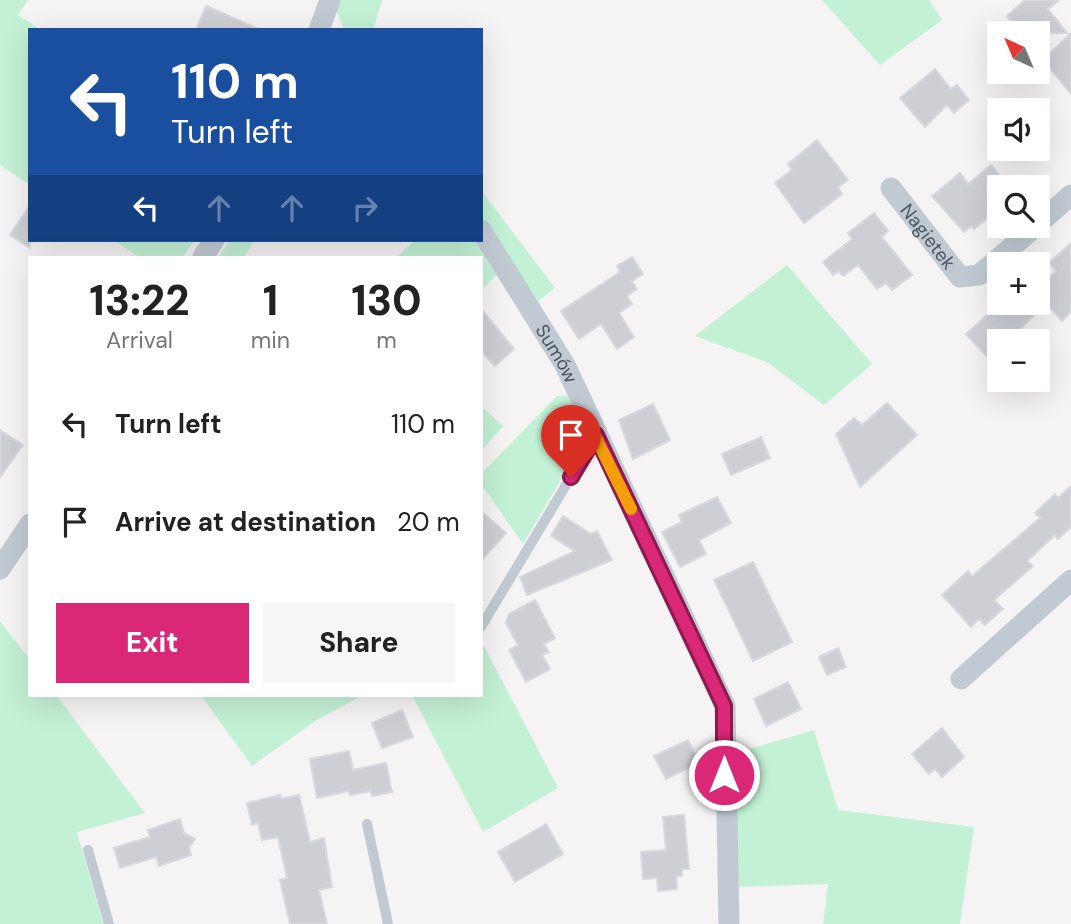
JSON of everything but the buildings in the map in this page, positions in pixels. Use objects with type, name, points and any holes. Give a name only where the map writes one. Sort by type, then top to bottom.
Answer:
[{"type":"street","points":[[325,27],[330,0]]},
{"type":"street","name":"Nagietek","points":[[891,188],[960,276],[979,275],[1022,238]]},
{"type":"street","name":"Nagietek","points":[[1050,214],[1071,195]]},
{"type":"street","name":"Sumów","points":[[483,233],[565,365],[724,706],[729,924]]},
{"type":"street","points":[[0,569],[28,527]]},
{"type":"street","points":[[961,680],[1071,580]]},
{"type":"lane","points":[[483,624],[596,435]]},
{"type":"lane","points":[[367,824],[387,924]]},
{"type":"lane","points":[[88,850],[109,924]]},
{"type":"green space","points":[[0,0],[28,0],[18,15],[38,28],[28,28],[28,184],[0,165]]},
{"type":"green space","points":[[341,0],[382,0],[374,28],[343,28],[337,11]]},
{"type":"green space","points":[[822,0],[929,0],[942,20],[880,65]]},
{"type":"green space","points":[[483,193],[555,288],[538,301],[483,222]]},
{"type":"green space","points":[[116,242],[193,242],[184,256],[137,256]]},
{"type":"green space","points":[[229,242],[254,242],[245,256],[220,256]]},
{"type":"green space","points":[[413,242],[477,242],[499,272],[483,289],[483,256],[398,256]]},
{"type":"green space","points":[[787,265],[872,364],[824,405],[767,362],[695,336]]},
{"type":"green space","points":[[557,396],[568,396],[586,437],[523,544],[483,487],[483,472]]},
{"type":"green space","points":[[483,408],[503,426],[483,449]]},
{"type":"green space","points":[[0,621],[28,657],[28,697],[58,697],[145,813],[77,832],[103,924],[0,924]]},
{"type":"green space","points":[[483,647],[558,788],[483,832],[413,697],[483,697]]},
{"type":"green space","points":[[202,697],[359,697],[315,721],[252,766]]},
{"type":"green space","points":[[814,730],[838,810],[974,827],[960,924],[823,924],[828,884],[739,887],[732,754]]},
{"type":"slow traffic","points":[[595,436],[631,509]]},
{"type":"route","points":[[571,477],[596,435],[724,706],[724,775]]}]
